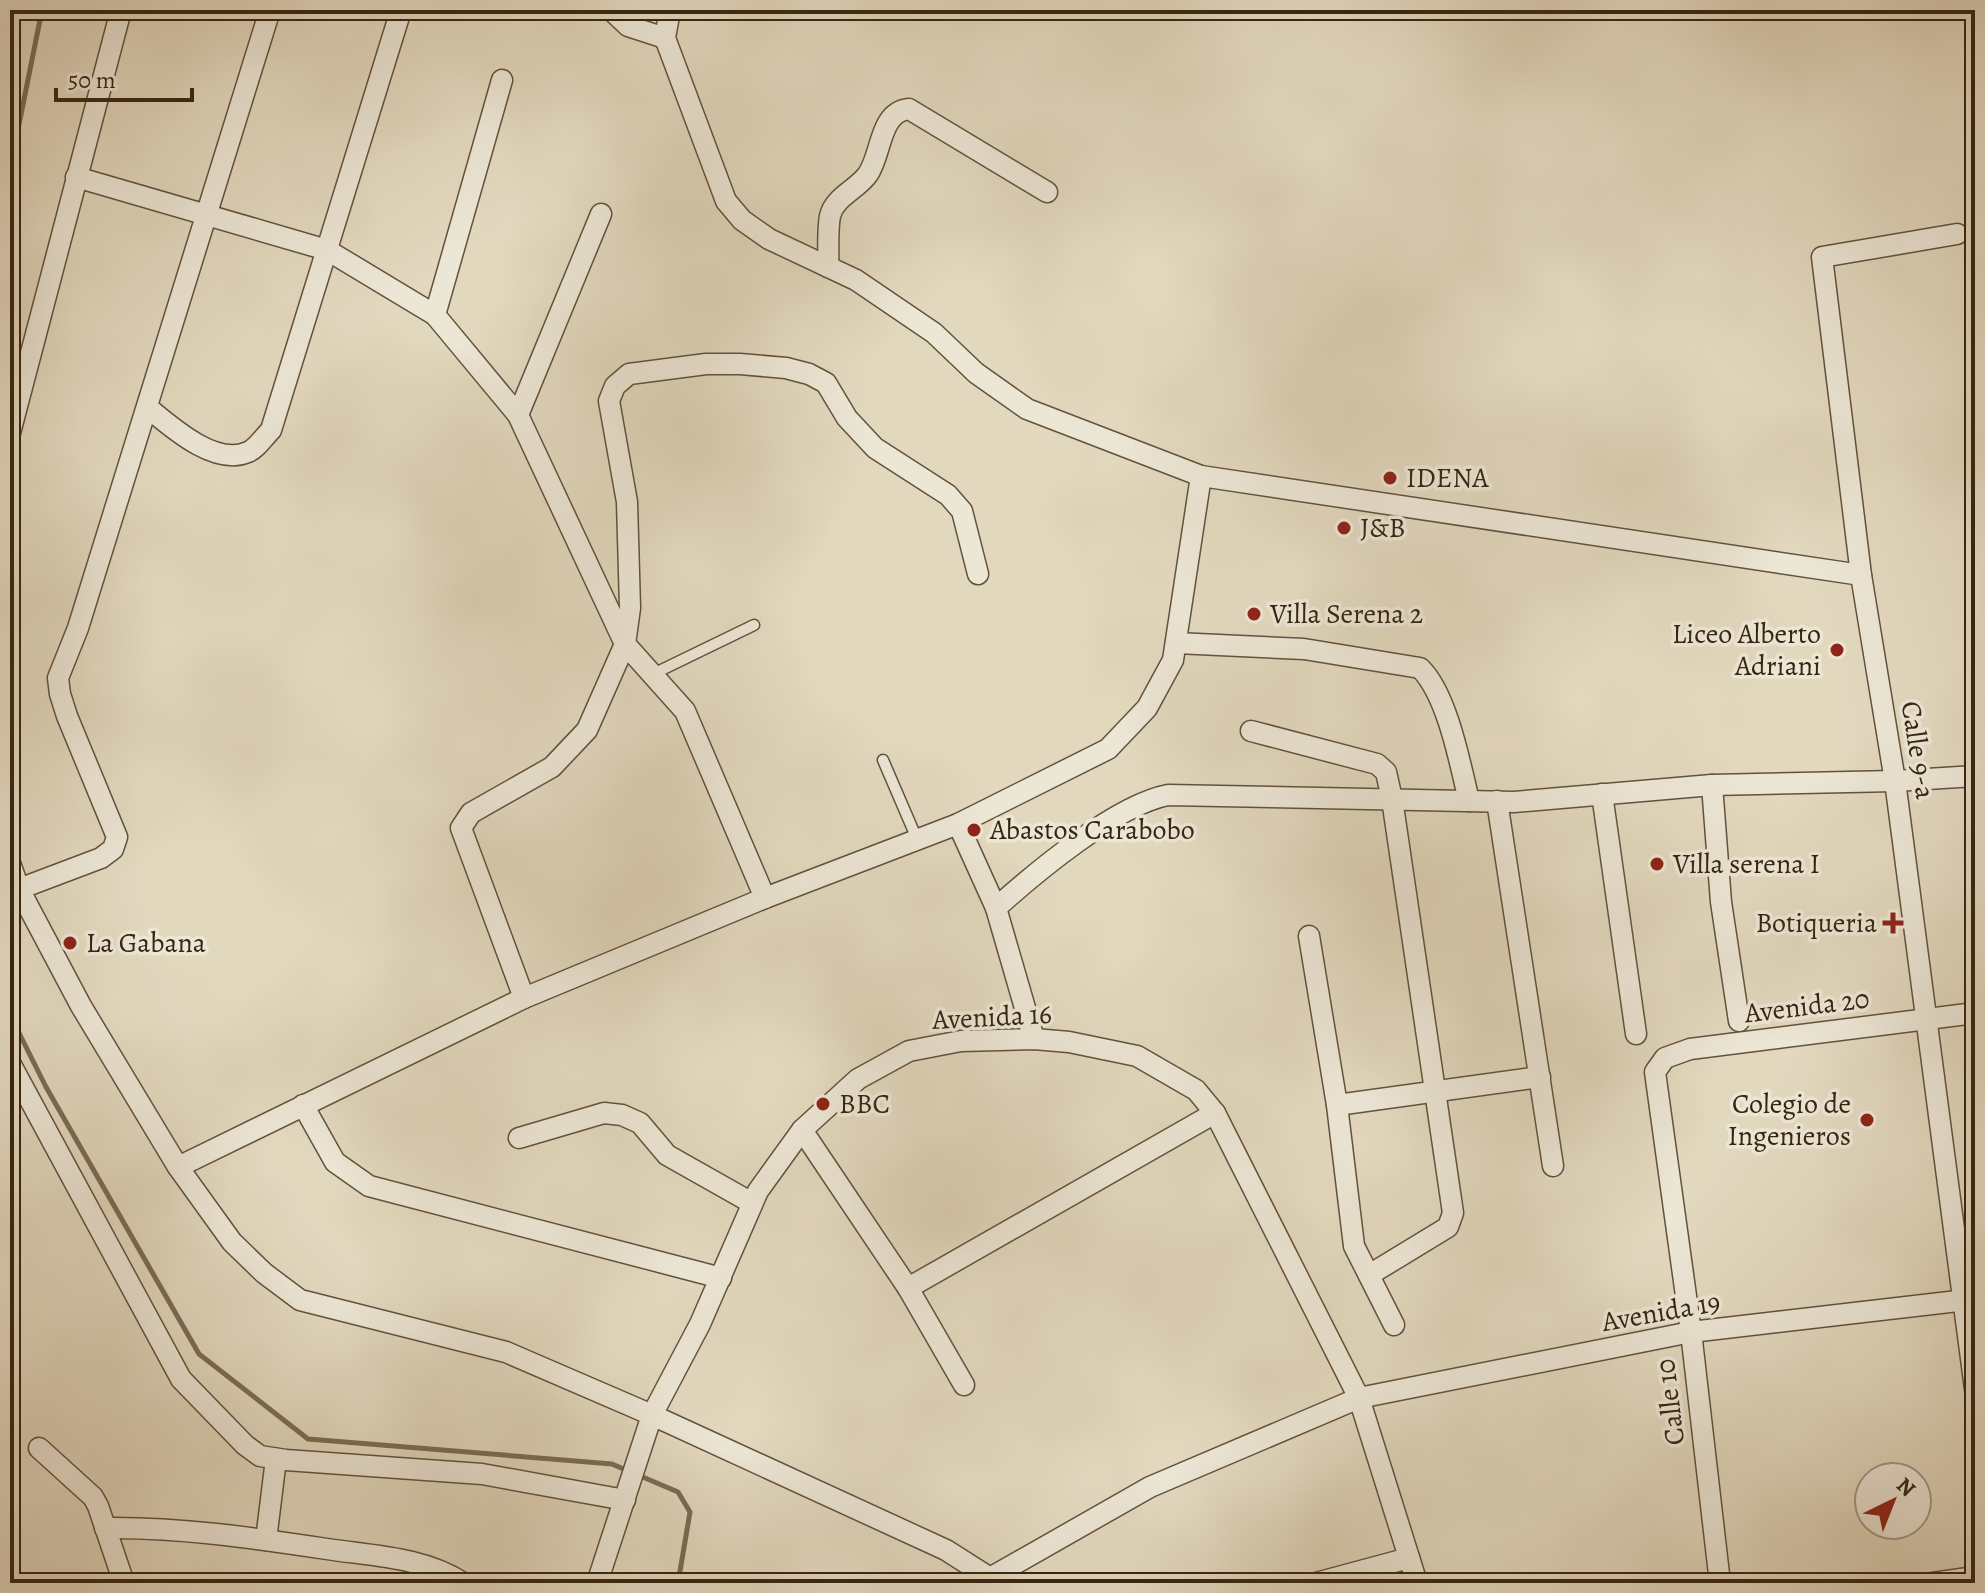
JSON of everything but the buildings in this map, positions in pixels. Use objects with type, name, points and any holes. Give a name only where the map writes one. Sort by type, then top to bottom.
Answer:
[{"type":"street","points":[[10,433],[121,10]]},
{"type":"street","points":[[19,889],[101,858],[113,849],[117,837],[67,716],[58,678],[78,628],[270,10]]},
{"type":"street","points":[[147,407],[185,438],[229,457],[250,452],[271,430],[401,10]]},
{"type":"street","points":[[611,10],[628,26],[665,38]]},
{"type":"street","points":[[670,10],[665,38],[726,201],[742,220],[769,239],[856,280],[934,333],[976,373],[1027,409],[1201,476],[1861,575]]},
{"type":"street","points":[[435,315],[502,80]]},
{"type":"street","points":[[828,267],[830,213],[839,200],[856,188],[869,172],[891,117],[898,110],[909,109],[1047,192]]},
{"type":"street","points":[[76,177],[327,250],[435,315],[518,415],[625,644],[685,711],[765,898]]},
{"type":"street","points":[[518,415],[601,214]]},
{"type":"street","name":"Calle 9-a","points":[[1957,234],[1822,257],[1861,575],[1895,781],[1969,1300],[1975,1389]]},
{"type":"street","points":[[524,998],[461,828],[471,813],[552,767],[587,730],[625,644],[630,608],[627,502],[609,401],[615,386],[629,374],[706,364],[786,368],[809,374],[826,383],[847,418],[875,448],[948,495],[962,511],[978,574]]},
{"type":"street","points":[[178,1167],[524,998],[765,898],[958,824],[1108,749],[1147,708],[1173,660],[1201,476]]},
{"type":"street","points":[[1176,643],[1304,649],[1420,668],[1430,677],[1441,699],[1469,801]]},
{"type":"street","points":[[1251,731],[1377,764],[1386,772],[1392,799],[1453,1213],[1448,1227],[1369,1275]]},
{"type":"street","points":[[996,908],[1071,846],[1148,799],[1168,795],[1497,801],[1712,785],[1975,776]]},
{"type":"street","points":[[1712,785],[1721,902],[1739,1021]]},
{"type":"street","points":[[1602,794],[1636,1034]]},
{"type":"street","points":[[1497,801],[1553,1166]]},
{"type":"street","points":[[958,824],[996,908],[1034,1039]]},
{"type":"street","points":[[10,863],[19,889],[81,1006],[178,1167],[232,1242],[264,1273],[300,1300],[506,1352],[652,1415],[946,1550],[988,1581]]},
{"type":"street","points":[[1309,936],[1337,1105],[1354,1246],[1394,1325]]},
{"type":"street","name":"Avenida 20","points":[[1655,1072],[1665,1058],[1690,1049],[1975,1013]]},
{"type":"street","name":"Avenida 16","points":[[628,1491],[652,1415],[721,1278],[752,1203],[802,1130],[858,1079],[909,1051],[961,1041],[1034,1039],[1069,1042],[1137,1056],[1196,1090],[1215,1113],[1359,1398],[1417,1583]]},
{"type":"street","points":[[10,1063],[181,1379],[245,1445],[260,1456],[276,1459],[482,1474],[628,1491],[597,1583]]},
{"type":"street","name":"Calle 10","points":[[1655,1072],[1691,1332],[1720,1583]]},
{"type":"street","points":[[1337,1105],[1540,1077]]},
{"type":"street","points":[[303,1105],[335,1162],[369,1186],[721,1278]]},
{"type":"street","points":[[519,1138],[604,1113],[622,1115],[640,1123],[667,1155],[752,1203]]},
{"type":"street","points":[[908,1288],[1215,1113]]},
{"type":"street","points":[[802,1130],[908,1288],[964,1385]]},
{"type":"street","name":"Avenida 19","points":[[988,1581],[1150,1487],[1359,1398],[1691,1332],[1969,1300]]},
{"type":"street","points":[[39,1448],[93,1497],[124,1583]]},
{"type":"street","points":[[266,1540],[276,1459]]},
{"type":"street","points":[[105,1528],[144,1527],[266,1540],[409,1561],[448,1573],[463,1583]]},
{"type":"street","points":[[1316,1583],[1409,1558]]},
{"type":"street","points":[[1933,1583],[1975,1577]]},
{"type":"lane","points":[[651,675],[754,625]]},
{"type":"lane","points":[[883,760],[917,839]]},
{"type":"waterway","points":[[10,169],[42,10]]},
{"type":"waterway","points":[[10,1015],[46,1087],[199,1354],[308,1439],[612,1464],[628,1471]]},
{"type":"waterway","points":[[638,1475],[678,1492],[690,1512],[678,1583]]},
{"type":"place","name":"IDENA","points":[[1390,478]]},
{"type":"place","name":"J&B","points":[[1344,528]]},
{"type":"place","name":"Villa Serena 2","points":[[1254,614]]},
{"type":"place","name":"Liceo Alberto Adriani","points":[[1837,650]]},
{"type":"place","name":"Abastos Carabobo","points":[[974,830]]},
{"type":"place","name":"Villa serena I","points":[[1657,864]]},
{"type":"place","name":"Botiqueria","points":[[1893,923]]},
{"type":"place","name":"La Gabana","points":[[70,943]]},
{"type":"place","name":"BBC","points":[[823,1104]]},
{"type":"place","name":"Colegio de Ingenieros","points":[[1867,1120]]}]
